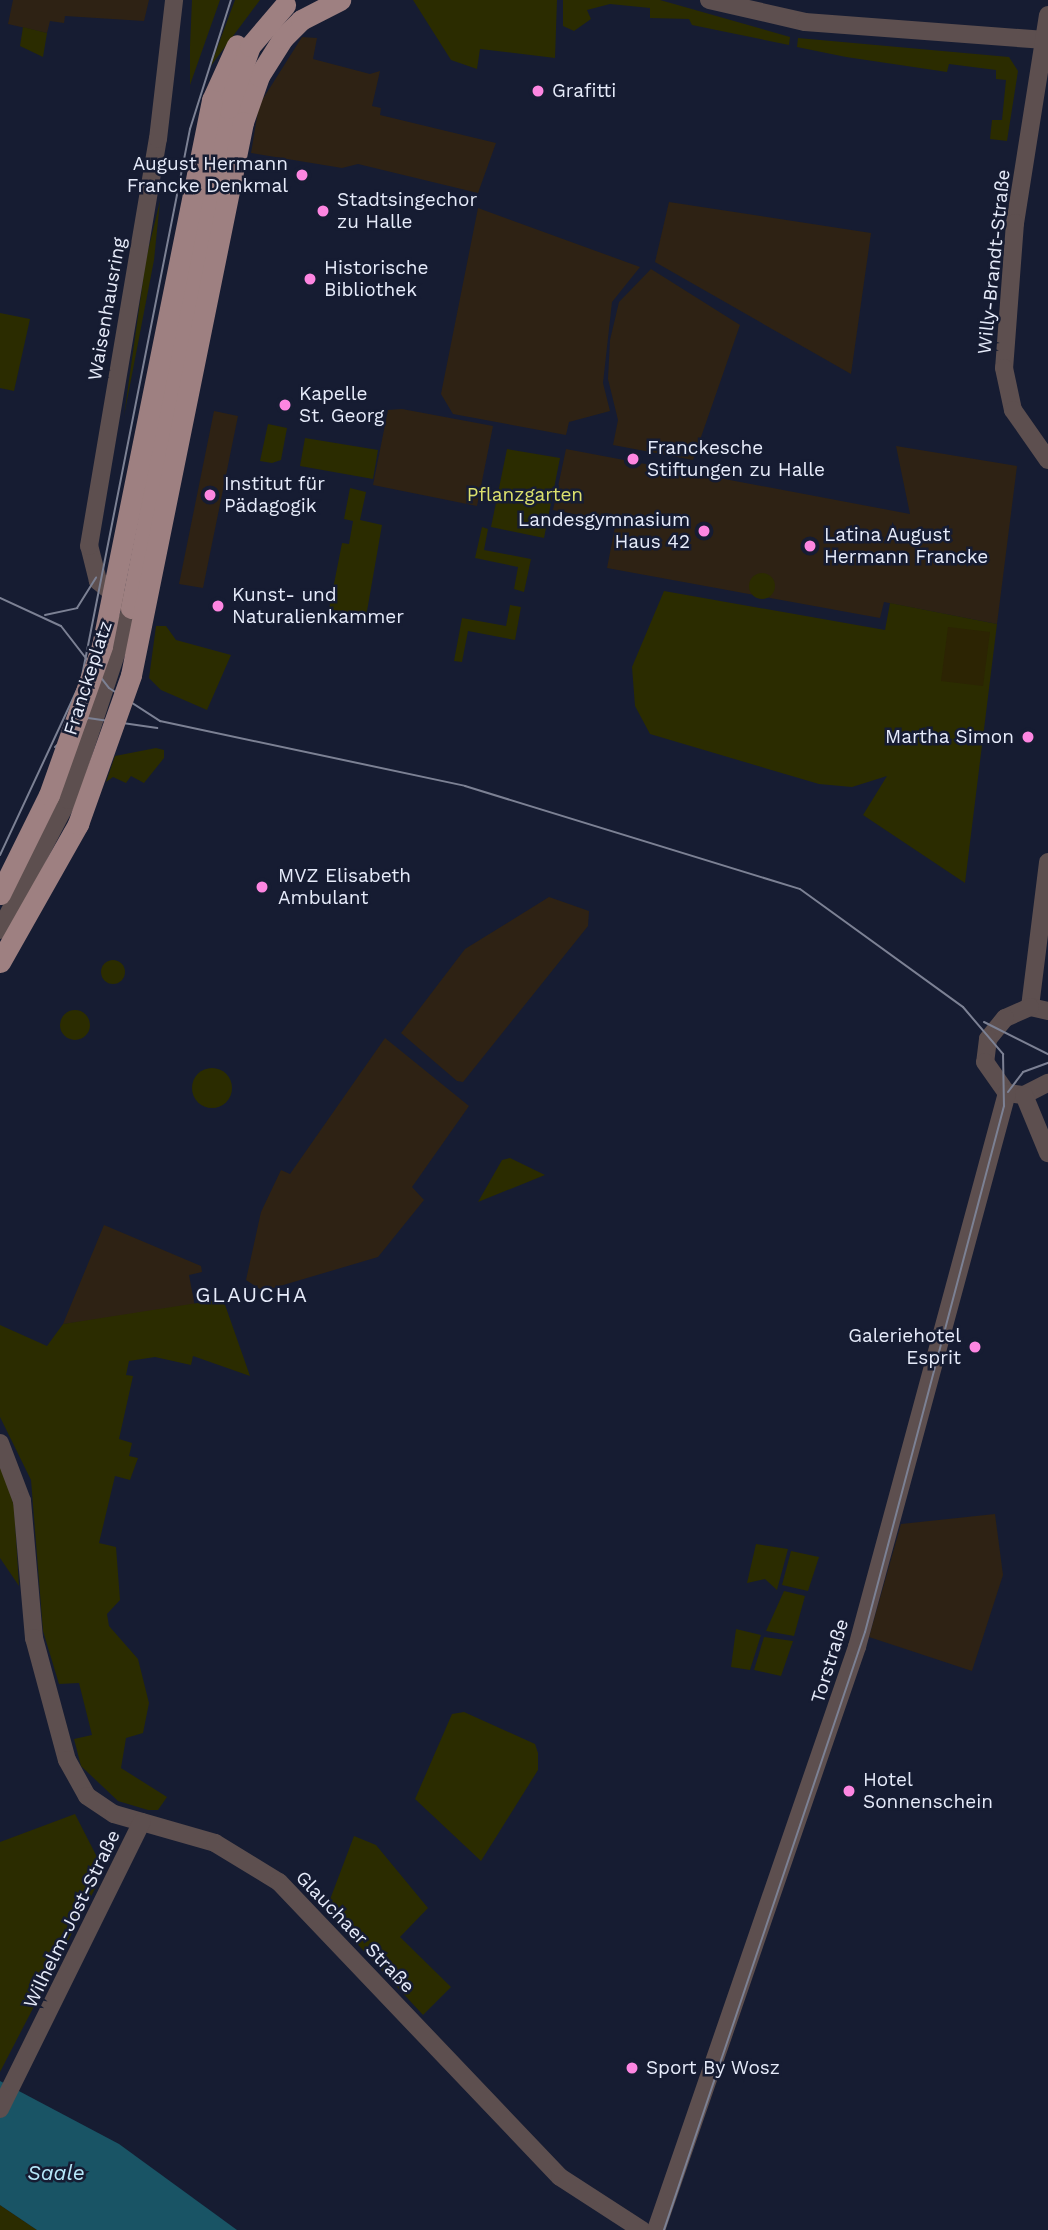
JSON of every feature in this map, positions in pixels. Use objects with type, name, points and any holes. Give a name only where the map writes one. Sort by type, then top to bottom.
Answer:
[{"type":"main road","points":[[0,894],[49,795],[102,646],[212,100],[244,35],[290,6],[340,0]]},
{"type":"main road","points":[[131,608],[233,89],[290,6]]},
{"type":"main road","points":[[0,962],[78,824],[131,675],[243,122],[290,6]]},
{"type":"street","name":"Waisenhausring","points":[[131,608],[96,578],[89,547],[158,139],[174,0]]},
{"type":"street","points":[[709,0],[805,23],[1045,40]]},
{"type":"street","name":"Willy-Brandt-Straße","points":[[1048,15],[1015,223],[1004,380],[1013,410],[1048,460]]},
{"type":"street","name":"Franckeplatz","points":[[0,930],[38,865],[83,760],[131,608]]},
{"type":"street","points":[[1030,1007],[1048,862]]},
{"type":"street","points":[[1048,1011],[1030,1007],[999,1023],[986,1045],[988,1073],[1016,1094],[1048,1153]]},
{"type":"street","points":[[1016,1094],[1048,1083]]},
{"type":"street","name":"Torstraße","points":[[656,2230],[857,1647],[1016,1094]]},
{"type":"street","name":"Glauchaer Straße","points":[[0,1443],[19,1483],[34,1638],[71,1771],[99,1807],[215,1843],[279,1882],[560,2176],[642,2230]]},
{"type":"street","name":"Wilhelm-Jost-Straße","points":[[0,2109],[142,1822]]},
{"type":"shaded area","points":[[13,0],[149,0],[144,21],[65,16],[64,23],[50,21],[47,33],[8,24]]},
{"type":"shaded area","points":[[302,37],[317,38],[313,59],[370,74],[380,71],[372,106],[381,108],[380,115],[496,143],[478,193],[358,164],[342,168],[251,153],[259,105]]},
{"type":"shaded area","points":[[669,202],[871,233],[851,374],[655,262]]},
{"type":"shaded area","points":[[478,208],[640,267],[612,302],[603,383],[610,411],[569,422],[566,435],[453,414],[441,394]]},
{"type":"shaded area","points":[[651,269],[740,325],[693,460],[613,445],[618,420],[608,379],[610,340],[619,302]]},
{"type":"shaded area","points":[[402,409],[493,426],[477,506],[373,485],[388,410]]},
{"type":"shaded area","name":"Institut für Pädagogik","points":[[214,411],[238,416],[203,588],[179,584]]},
{"type":"shaded area","name":"Latina August Hermann Francke","points":[[896,446],[1017,466],[997,624],[884,602],[880,618],[607,568],[616,522],[553,510],[566,449],[910,514]]},
{"type":"shaded area","points":[[549,897],[589,911],[588,926],[463,1082],[457,1081],[401,1033],[465,949]]},
{"type":"shaded area","points":[[385,1038],[469,1106],[412,1187],[424,1200],[378,1257],[263,1291],[246,1280],[261,1212],[281,1170],[290,1174]]},
{"type":"shaded area","points":[[104,1225],[201,1266],[202,1272],[189,1275],[195,1307],[63,1324]]},
{"type":"shaded area","points":[[995,1514],[1003,1575],[972,1671],[869,1637],[901,1524]]},
{"type":"green space","points":[[192,0],[220,0],[190,85],[190,46]]},
{"type":"green space","points":[[235,0],[260,0],[210,67]]},
{"type":"green space","points":[[413,0],[557,0],[555,58],[480,49],[477,69],[451,60]]},
{"type":"green space","points":[[563,0],[660,0],[790,37],[789,45],[692,25],[689,19],[650,18],[650,8],[610,4],[587,10],[591,19],[574,31],[563,26]]},
{"type":"green space","points":[[23,27],[47,33],[43,57],[20,46]]},
{"type":"green space","points":[[798,38],[1009,57],[1018,71],[1007,141],[990,139],[992,120],[1002,120],[1006,80],[996,79],[996,70],[949,64],[947,72],[846,57],[797,47]]},
{"type":"green space","points":[[160,201],[154,260],[124,416],[146,259]]},
{"type":"green space","points":[[0,313],[30,319],[14,391],[0,388]]},
{"type":"green space","points":[[268,424],[287,428],[281,460],[272,463],[260,461]]},
{"type":"green space","points":[[305,438],[378,450],[373,479],[300,466]]},
{"type":"green space","name":"Pflanzgarten","points":[[507,449],[560,458],[544,538],[491,527]]},
{"type":"green space","points":[[350,488],[366,492],[360,520],[382,525],[366,617],[329,609],[342,543],[349,544],[353,521],[344,519]]},
{"type":"green space","points":[[482,527],[488,529],[484,550],[531,559],[524,592],[514,589],[518,567],[475,558]]},
{"type":"green space","points":[[762,573],[771,577],[775,586],[771,595],[762,599],[753,595],[749,586],[753,577]]},
{"type":"green space","points":[[664,591],[885,630],[890,603],[997,624],[965,883],[863,815],[887,776],[852,787],[819,784],[650,734],[635,706],[632,667]]},
{"type":"green space","points":[[510,605],[521,607],[515,640],[468,631],[462,662],[454,661],[462,618],[506,626]]},
{"type":"green space","points":[[156,626],[166,626],[176,640],[231,655],[207,710],[161,690],[149,678]]},
{"type":"green space","points":[[156,748],[164,750],[164,758],[144,783],[131,776],[126,783],[113,777],[106,782],[115,756]]},
{"type":"green space","points":[[113,960],[124,967],[125,972],[118,983],[113,984],[102,977],[101,972],[108,961]]},
{"type":"green space","points":[[75,1010],[86,1014],[90,1025],[86,1036],[75,1040],[64,1036],[60,1025],[64,1014]]},
{"type":"green space","points":[[212,1068],[226,1074],[232,1088],[226,1102],[212,1108],[198,1102],[192,1088],[198,1074]]},
{"type":"green space","points":[[510,1158],[545,1175],[478,1202],[502,1160]]},
{"type":"green space","points":[[223,1299],[250,1376],[193,1356],[191,1365],[155,1357],[129,1361],[126,1375],[133,1376],[119,1439],[132,1443],[129,1456],[138,1458],[130,1480],[115,1476],[99,1543],[116,1547],[120,1600],[107,1614],[109,1626],[138,1659],[149,1703],[143,1733],[126,1738],[121,1768],[167,1797],[158,1810],[148,1810],[118,1801],[81,1766],[74,1739],[92,1735],[79,1683],[59,1684],[43,1631],[31,1480],[0,1417],[0,1325],[47,1346],[63,1324]]},
{"type":"green space","points":[[0,1458],[14,1506],[19,1586],[0,1558]]},
{"type":"green space","points":[[756,1544],[788,1549],[777,1590],[765,1579],[747,1583]]},
{"type":"green space","points":[[791,1551],[819,1557],[808,1591],[782,1585]]},
{"type":"green space","points":[[784,1591],[805,1596],[794,1636],[766,1631]]},
{"type":"green space","points":[[736,1629],[761,1635],[750,1670],[731,1667]]},
{"type":"green space","points":[[764,1637],[793,1641],[781,1676],[754,1670]]},
{"type":"green space","points":[[464,1712],[535,1744],[538,1753],[538,1770],[481,1861],[415,1799],[452,1714]]},
{"type":"green space","points":[[75,1814],[98,1859],[99,1881],[0,2072],[0,1842]]},
{"type":"green space","points":[[354,1836],[376,1845],[428,1908],[400,1937],[451,1987],[423,2015],[326,1910]]},
{"type":"green space","points":[[0,2205],[37,2230],[0,2230]]},
{"type":"sand","points":[[948,627],[990,632],[983,686],[941,681]]},
{"type":"water","name":"Saale","points":[[0,2081],[119,2144],[237,2230],[37,2230],[0,2205]]},
{"type":"tram line","points":[[0,855],[81,681],[190,129],[231,0]]},
{"type":"tram line","points":[[45,615],[77,608],[96,577]]},
{"type":"tram line","points":[[0,598],[61,626],[109,688],[160,721],[465,786],[800,889],[963,1007],[1003,1054],[1004,1106],[865,1632],[664,2230]]},
{"type":"tram line","points":[[55,747],[88,718],[157,728]]},
{"type":"tram line","points":[[984,1022],[1048,1054]]},
{"type":"tram line","points":[[1008,1092],[1023,1072],[1048,1063]]},
{"type":"place","name":"Grafitti","points":[[538,91]]},
{"type":"place","name":"August Hermann Francke Denkmal","points":[[302,175]]},
{"type":"place","name":"Stadtsingechor zu Halle","points":[[323,211]]},
{"type":"place","name":"Historische Bibliothek","points":[[310,279]]},
{"type":"place","name":"Kapelle St. Georg","points":[[285,405]]},
{"type":"place","name":"Franckesche Stiftungen zu Halle","points":[[633,459]]},
{"type":"place","name":"Institut für Pädagogik","points":[[210,495]]},
{"type":"place","name":"Landesgymnasium Haus 42","points":[[704,531]]},
{"type":"place","name":"Latina August Hermann Francke","points":[[810,546]]},
{"type":"place","name":"Kunst- und Naturalienkammer","points":[[218,606]]},
{"type":"place","name":"Martha Simon","points":[[1028,737]]},
{"type":"place","name":"MVZ Elisabeth Ambulant","points":[[262,887]]},
{"type":"place","name":"Galeriehotel Esprit","points":[[975,1347]]},
{"type":"place","name":"Hotel Sonnenschein","points":[[849,1791]]},
{"type":"place","name":"Sport By Wosz","points":[[632,2068]]},
{"type":"district","name":"GLAUCHA","points":[[252,1295]]}]
